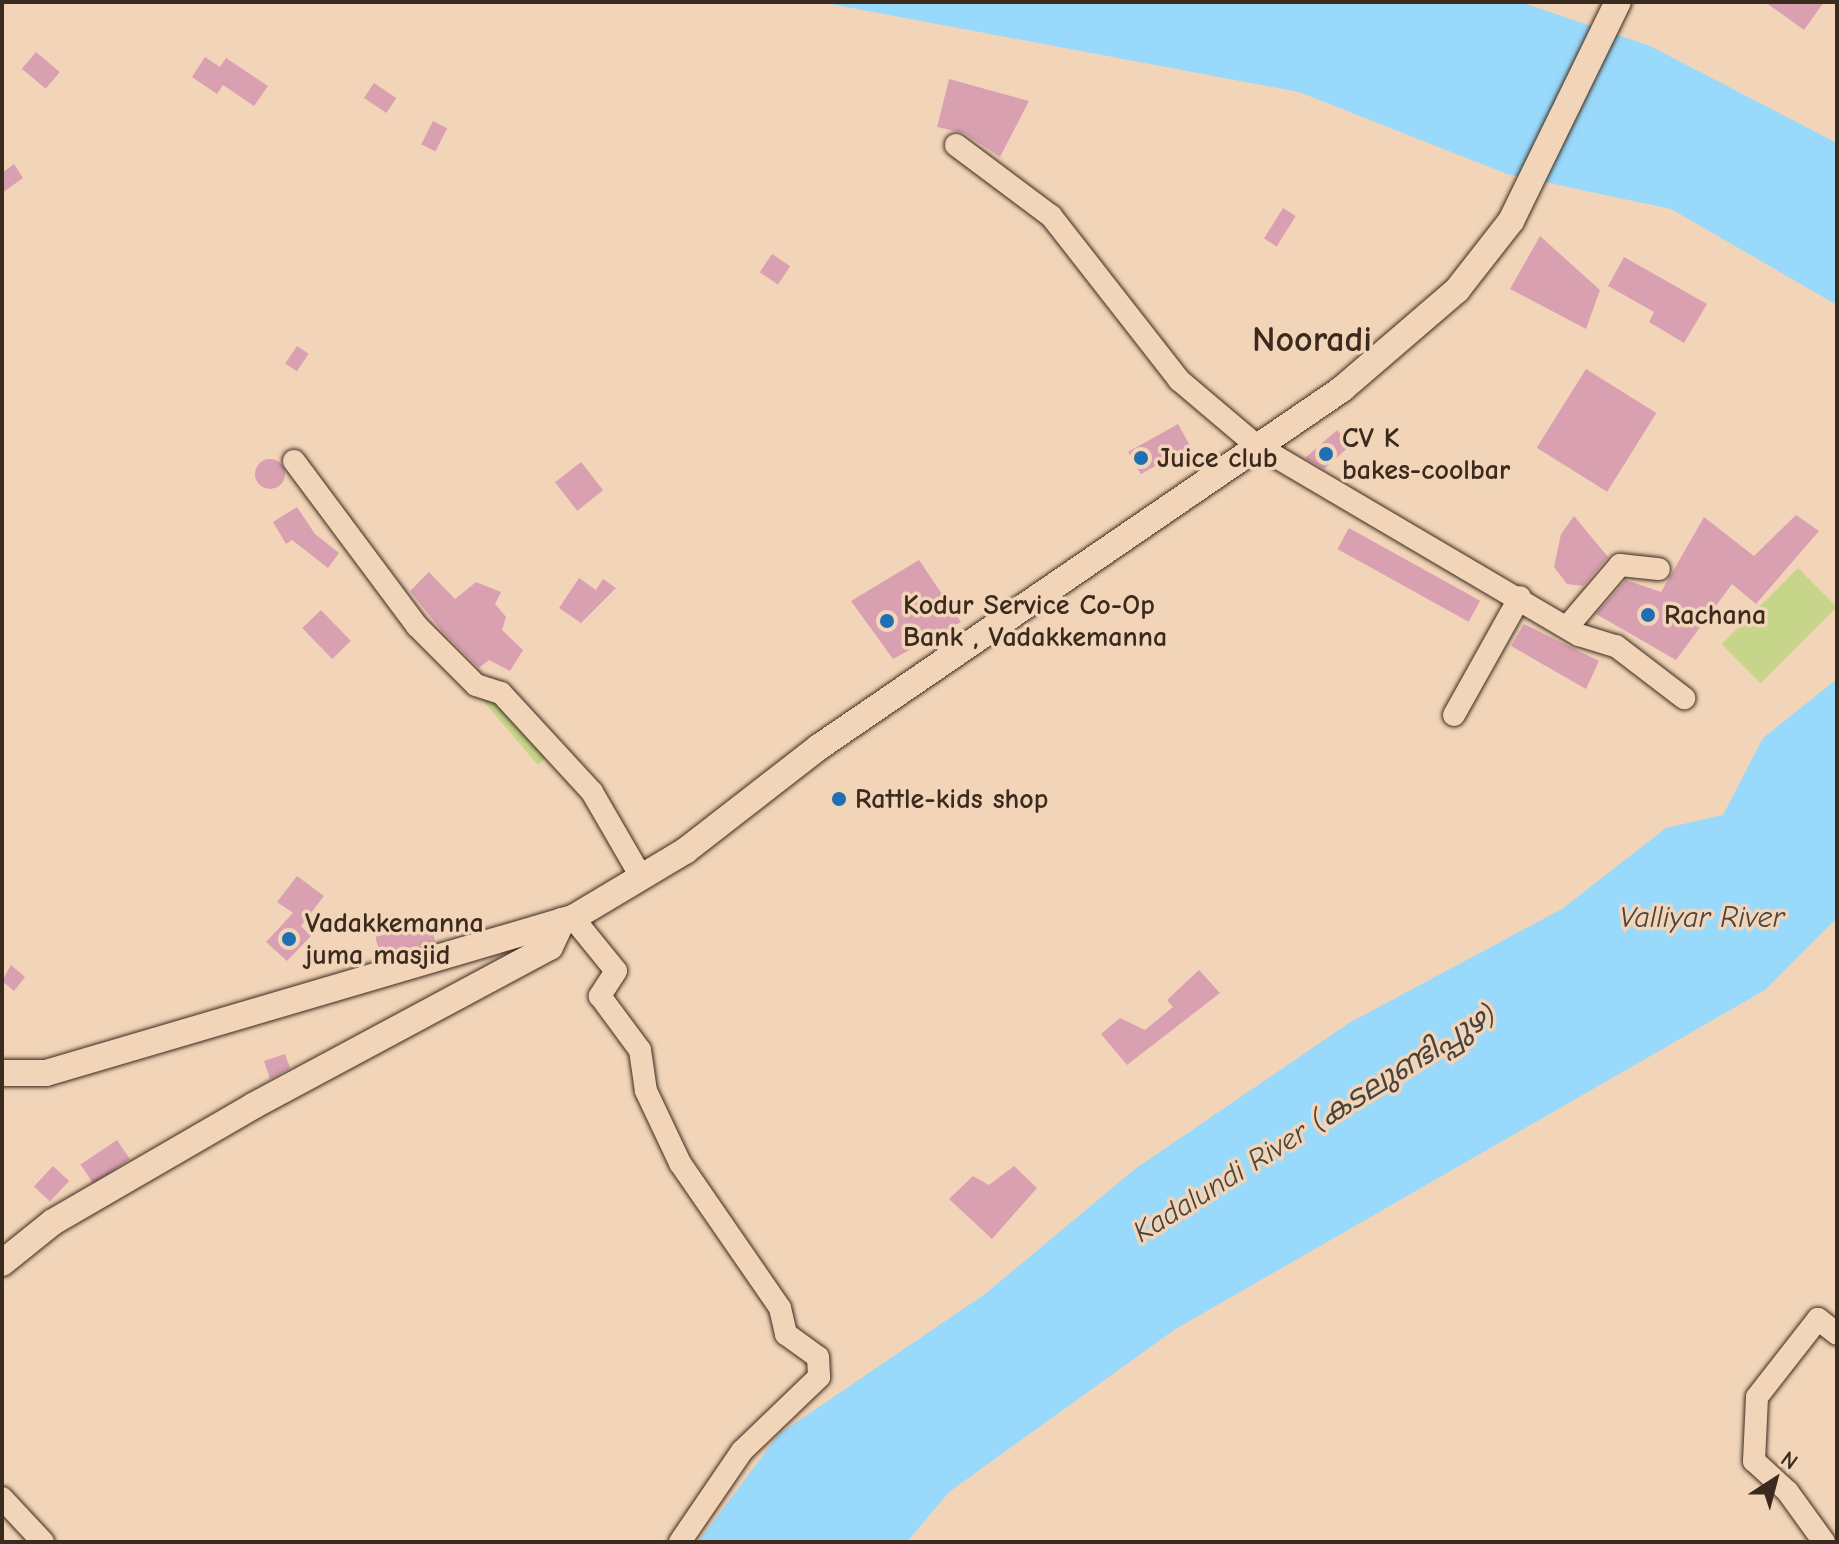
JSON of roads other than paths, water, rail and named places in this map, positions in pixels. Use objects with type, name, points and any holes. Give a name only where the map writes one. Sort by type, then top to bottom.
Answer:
[{"type":"main road","points":[[2,1073],[46,1073],[567,919],[641,877],[1256,445],[1342,389],[1457,290],[1511,221],[1618,2]]},
{"type":"main road","points":[[2,1263],[53,1222],[253,1106],[550,947],[567,919]]},
{"type":"street","points":[[956,145],[1051,216],[1179,380],[1256,445],[1568,626],[1651,667],[1684,698]]},
{"type":"street","points":[[294,461],[417,626],[476,685],[501,693],[592,792],[641,877]]},
{"type":"street","points":[[1568,626],[1620,565],[1659,569]]},
{"type":"street","points":[[1454,715],[1520,597]]},
{"type":"street","points":[[567,919],[616,971],[600,996],[640,1050],[646,1091],[680,1163],[780,1308],[786,1334],[818,1357],[819,1377],[742,1451],[680,1542]]},
{"type":"street","points":[[1824,1542],[1788,1492],[1754,1461],[1757,1397],[1818,1319],[1837,1334]]},
{"type":"street","points":[[2,1498],[43,1542]]},
{"type":"water","points":[[820,2],[1520,2],[1650,46],[1837,143],[1837,305],[1671,209],[1507,174],[1299,92]]},
{"type":"water","name":"Valliyar River","points":[[1837,679],[1837,918],[1765,990],[1174,1330],[949,1492],[907,1542],[698,1542],[779,1434],[985,1294],[1135,1169],[1349,1023],[1562,909],[1666,828],[1723,815],[1763,738]]},
{"type":"place","name":"CV K bakes-coolbar","points":[[1326,454]]},
{"type":"place","name":"Juice club","points":[[1141,458]]},
{"type":"place","name":"Rachana","points":[[1648,615]]},
{"type":"place","name":"Kodur Service Co-Op Bank , Vadakkemanna","points":[[887,621]]},
{"type":"place","name":"Rattle-kids shop","points":[[839,799]]},
{"type":"place","name":"Vadakkemanna juma masjid","points":[[289,939]]},
{"type":"district","name":"Nooradi","points":[[1312,340]]},
{"type":"water label","name":"Kadalundi River (കടലുണ്ടിപ്പുഴ)","points":[[1315,1124]]}]
